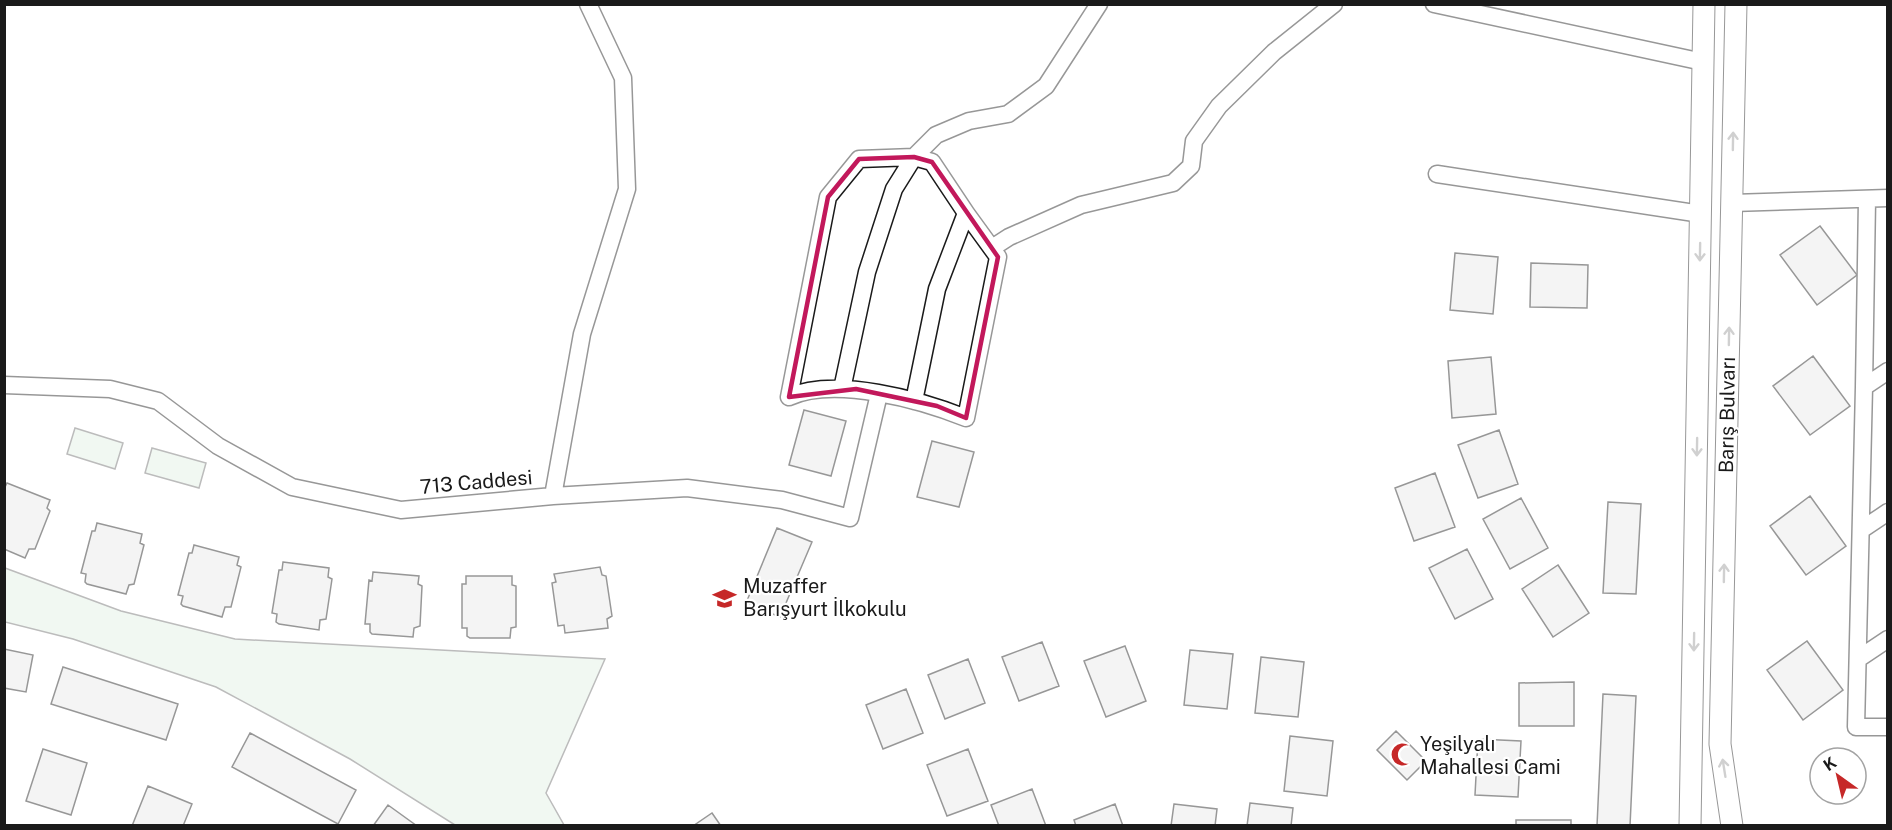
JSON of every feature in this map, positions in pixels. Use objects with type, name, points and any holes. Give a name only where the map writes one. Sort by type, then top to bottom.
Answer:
[{"type":"main road","name":"Barış Bulvarı","points":[[1690,825],[1704,4]]},
{"type":"main road","name":"Barış Bulvarı","points":[[1732,825],[1720,744],[1736,4]]},
{"type":"street","points":[[553,496],[582,334],[627,189],[624,78],[588,4]]},
{"type":"street","points":[[842,389],[867,272],[894,189],[914,157],[936,135],[969,121],[1008,114],[1046,86],[1099,4]]},
{"type":"street","points":[[992,248],[1009,237],[1081,206],[1173,183],[1191,166],[1194,141],[1219,106],[1274,52],[1334,4]]},
{"type":"street","points":[[1434,4],[1703,62]]},
{"type":"street","points":[[914,157],[932,162],[998,257],[966,418],[937,406],[856,389],[800,392],[789,397],[828,197],[859,159],[914,157]]},
{"type":"street","points":[[1437,174],[1701,214]]},
{"type":"street","points":[[1732,203],[1887,198]]},
{"type":"street","points":[[1867,200],[1856,727],[1887,727]]},
{"type":"street","points":[[914,401],[937,289],[966,213]]},
{"type":"street","points":[[1864,387],[1887,371]]},
{"type":"street","name":"713 Caddesi","points":[[4,385],[110,389],[158,401],[218,446],[292,487],[401,510],[553,496],[687,488],[782,500],[850,518],[879,394]]},
{"type":"street","points":[[1861,530],[1887,512]]},
{"type":"street","points":[[1858,658],[1887,639]]},
{"type":"highlighted area","points":[[914,157],[932,162],[998,257],[966,418],[937,406],[856,389],[789,397],[828,197],[859,159]]},
{"type":"green space","points":[[75,428],[123,443],[115,469],[67,454]]},
{"type":"green space","points":[[152,448],[206,463],[199,488],[145,473]]},
{"type":"green space","points":[[5,568],[121,611],[235,639],[605,659],[546,793],[564,825],[455,825],[350,759],[216,687],[73,639],[5,622]]},
{"type":"building","points":[[1820,226],[1857,275],[1817,305],[1780,255]]},
{"type":"building","points":[[1455,253],[1498,257],[1493,314],[1450,310]]},
{"type":"building","points":[[1531,263],[1588,265],[1587,308],[1530,307]]},
{"type":"building","points":[[1813,356],[1850,406],[1810,435],[1773,386]]},
{"type":"building","points":[[1491,357],[1496,414],[1452,418],[1448,361]]},
{"type":"building","points":[[804,410],[846,421],[831,476],[789,465]]},
{"type":"building","points":[[1499,430],[1518,484],[1478,498],[1458,445]]},
{"type":"building","points":[[932,441],[974,452],[959,507],[917,497]]},
{"type":"building","points":[[1435,473],[1455,527],[1414,541],[1395,488]]},
{"type":"building","points":[[7,483],[50,500],[47,508],[50,511],[35,549],[29,549],[25,558],[4,549],[4,489]]},
{"type":"building","points":[[1810,496],[1846,546],[1806,575],[1770,526]]},
{"type":"building","points":[[1521,498],[1548,548],[1510,569],[1483,519]]},
{"type":"building","points":[[1608,502],[1641,504],[1636,594],[1603,593]]},
{"type":"building","points":[[97,523],[142,534],[140,543],[144,545],[134,584],[129,585],[126,594],[87,584],[86,574],[81,573],[92,531],[95,531]]},
{"type":"building","points":[[777,528],[812,542],[780,617],[746,603]]},
{"type":"building","points":[[194,545],[239,557],[237,565],[241,567],[231,607],[225,607],[222,617],[181,604],[183,596],[178,595],[189,553],[192,553]]},
{"type":"building","points":[[1467,549],[1493,599],[1455,619],[1429,568]]},
{"type":"building","points":[[283,562],[329,568],[328,577],[332,579],[326,619],[320,620],[319,630],[276,622],[277,614],[272,613],[279,570],[282,570]]},
{"type":"building","points":[[1558,565],[1589,613],[1553,637],[1522,589]]},
{"type":"building","points":[[600,567],[602,575],[606,576],[612,616],[607,619],[608,628],[565,633],[564,625],[558,626],[552,583],[556,582],[554,574]]},
{"type":"building","points":[[373,572],[419,576],[418,584],[422,586],[420,626],[414,628],[413,637],[372,634],[370,624],[365,624],[369,580],[372,581]]},
{"type":"building","points":[[466,576],[512,576],[512,585],[516,586],[516,627],[511,628],[510,638],[470,638],[467,636],[467,628],[462,628],[462,584],[466,584]]},
{"type":"building","points":[[1807,641],[1843,690],[1803,720],[1767,670]]},
{"type":"building","points":[[1042,642],[1059,686],[1019,701],[1002,657]]},
{"type":"building","points":[[1125,646],[1146,701],[1106,717],[1084,661]]},
{"type":"building","points":[[4,649],[33,655],[26,692],[4,688]]},
{"type":"building","points":[[1190,650],[1233,654],[1227,709],[1184,705]]},
{"type":"building","points":[[1261,657],[1304,662],[1298,717],[1255,713]]},
{"type":"building","points":[[968,659],[985,703],[945,719],[928,675]]},
{"type":"building","points":[[63,667],[178,704],[166,740],[51,704]]},
{"type":"building","points":[[1574,682],[1574,726],[1519,726],[1519,683]]},
{"type":"building","points":[[906,689],[923,733],[883,749],[866,705]]},
{"type":"building","points":[[1603,694],[1636,696],[1630,826],[1597,826]]},
{"type":"building","name":"Yeşilyalı Mahallesi Cami","points":[[1396,731],[1426,761],[1407,780],[1377,750]]},
{"type":"building","points":[[250,733],[356,790],[338,824],[232,767]]},
{"type":"building","points":[[1290,736],[1333,741],[1327,796],[1284,791]]},
{"type":"building","points":[[1478,739],[1521,741],[1518,797],[1475,795]]},
{"type":"building","points":[[43,749],[87,763],[71,815],[26,801]]},
{"type":"building","points":[[968,749],[988,801],[947,816],[927,765]]},
{"type":"building","points":[[148,786],[192,804],[183,826],[132,826]]},
{"type":"building","points":[[1032,789],[1046,826],[999,826],[991,805]]},
{"type":"building","points":[[1250,803],[1293,808],[1291,826],[1247,826]]},
{"type":"building","points":[[1115,804],[1123,826],[1076,826],[1074,820]]},
{"type":"building","points":[[1174,804],[1217,809],[1215,826],[1171,826]]},
{"type":"building","points":[[388,805],[417,826],[373,826]]},
{"type":"building","points":[[712,813],[721,826],[693,826]]},
{"type":"building","points":[[1516,820],[1571,820],[1571,826],[1516,826]]},
{"type":"place","name":"Muzaffer Barışyurt İlkokulu","points":[[725,598]]},
{"type":"place","name":"Yeşilyalı Mahallesi Cami","points":[[1402,755]]}]
